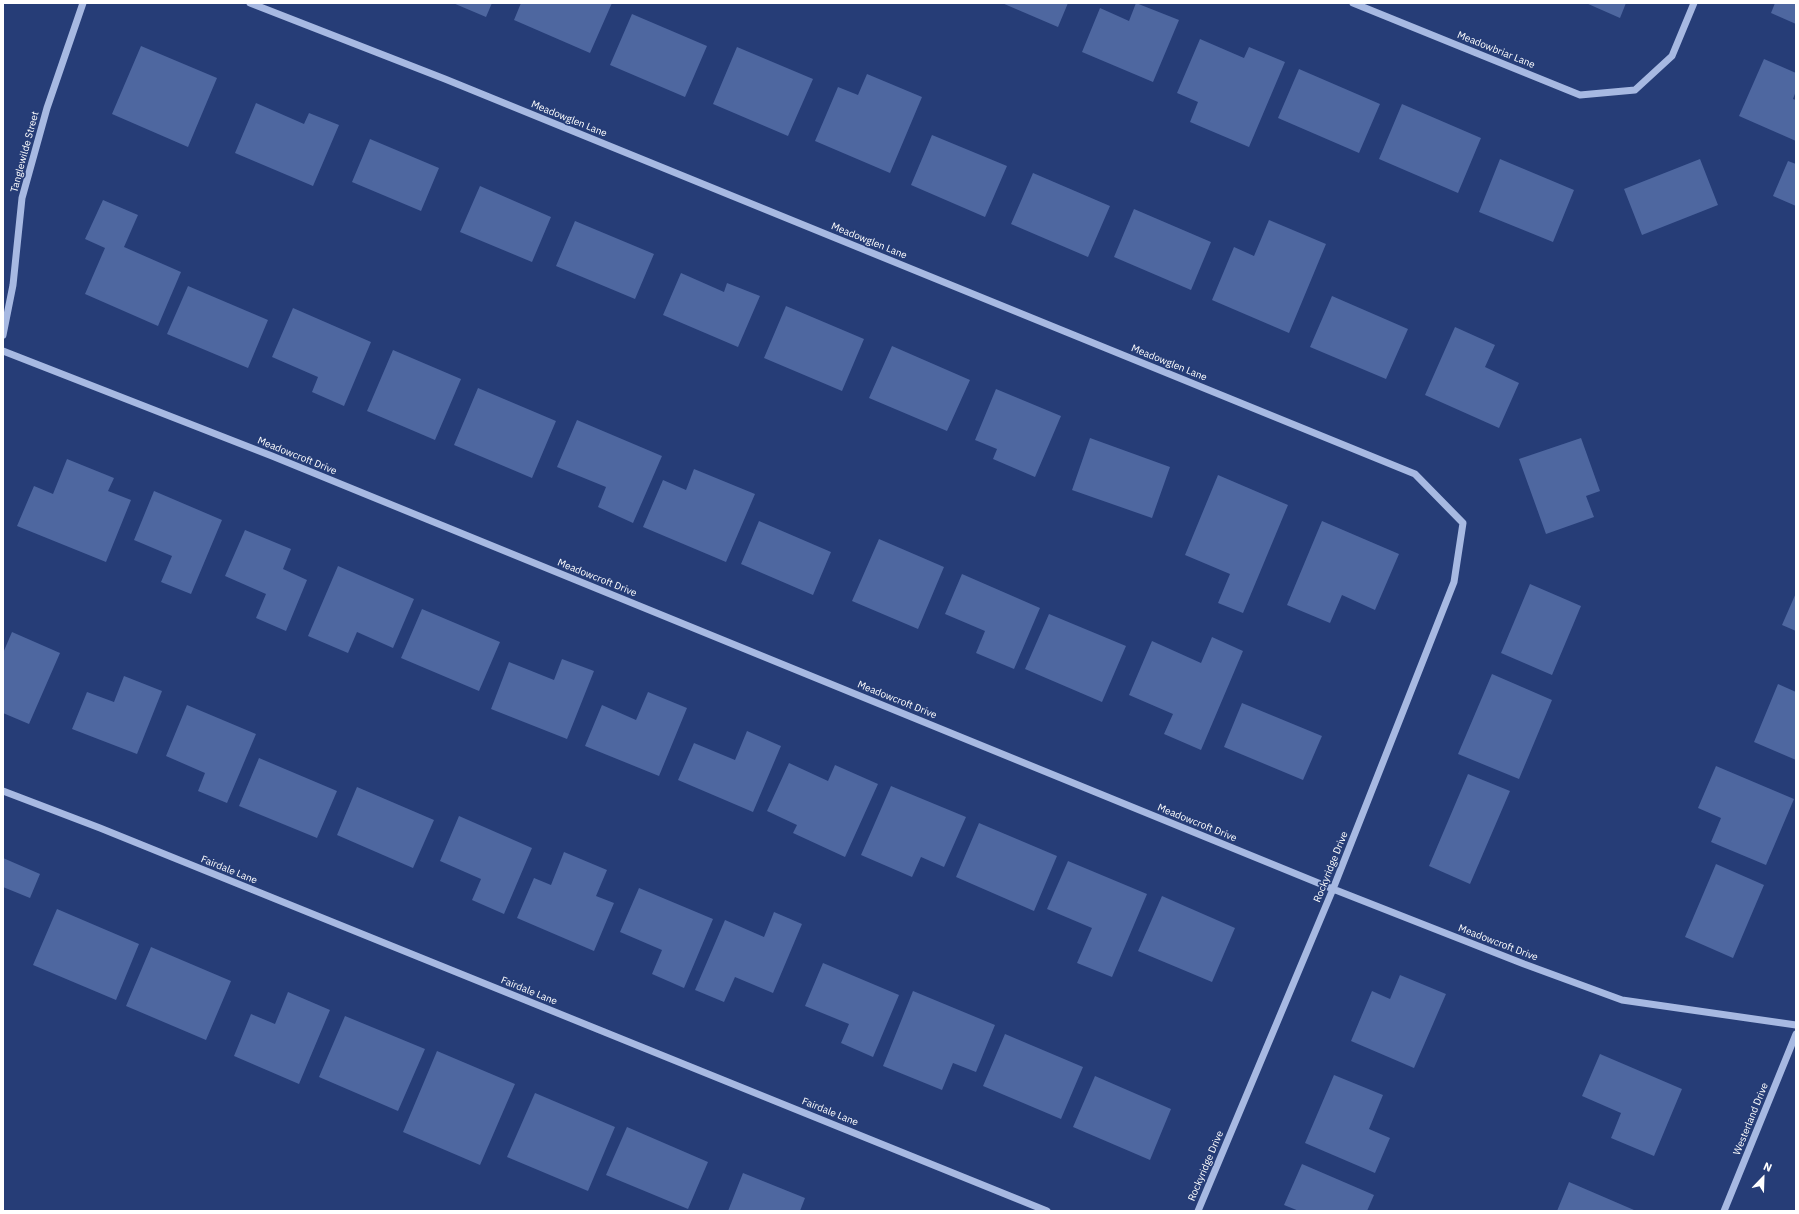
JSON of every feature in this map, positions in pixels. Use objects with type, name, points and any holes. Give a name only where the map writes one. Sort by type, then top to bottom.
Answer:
[{"type":"street","name":"Tanglewilde Street","points":[[3,335],[13,285],[22,198],[47,108],[84,3]]},
{"type":"street","name":"Meadowglen Lane","points":[[250,3],[445,79],[1415,474],[1463,524]]},
{"type":"street","name":"Meadowbriar Lane","points":[[1353,3],[1580,95],[1635,90],[1672,56],[1694,3]]},
{"type":"street","name":"Meadowcroft Drive","points":[[3,351],[272,456],[1333,889],[1524,964],[1622,1000],[1796,1025]]},
{"type":"street","name":"Rockyridge Drive","points":[[1198,1211],[1333,889],[1454,582],[1463,524]]},
{"type":"street","name":"Fairdale Lane","points":[[3,791],[122,837],[1047,1211]]},
{"type":"street","name":"Westerland Drive","points":[[1724,1211],[1796,1034]]},
{"type":"building","points":[[453,3],[492,3],[486,17]]},
{"type":"building","points":[[521,3],[612,3],[590,53],[514,20]]},
{"type":"building","points":[[1002,3],[1068,3],[1058,27]]},
{"type":"building","points":[[1136,3],[1179,20],[1153,82],[1082,52],[1100,8],[1129,21]]},
{"type":"building","points":[[1586,3],[1626,3],[1620,18]]},
{"type":"building","points":[[1775,3],[1796,3],[1796,24],[1771,13]]},
{"type":"building","points":[[632,14],[707,46],[685,97],[610,65]]},
{"type":"building","points":[[1200,39],[1244,58],[1249,47],[1285,62],[1249,147],[1190,122],[1198,102],[1177,93]]},
{"type":"building","points":[[141,46],[217,78],[188,147],[112,114]]},
{"type":"building","points":[[737,47],[813,79],[788,136],[713,104]]},
{"type":"building","points":[[1764,59],[1796,73],[1796,91],[1793,99],[1796,100],[1796,141],[1739,116]]},
{"type":"building","points":[[1299,69],[1380,104],[1359,153],[1278,118]]},
{"type":"building","points":[[867,74],[922,97],[890,173],[815,141],[838,87],[858,95]]},
{"type":"building","points":[[256,103],[304,124],[309,113],[339,125],[313,186],[235,153]]},
{"type":"building","points":[[1402,104],[1481,138],[1458,193],[1379,159]]},
{"type":"building","points":[[932,135],[1007,166],[985,217],[911,185]]},
{"type":"building","points":[[370,139],[439,168],[421,211],[352,182]]},
{"type":"building","points":[[1500,159],[1574,190],[1553,242],[1479,212]]},
{"type":"building","points":[[1700,159],[1718,205],[1642,235],[1624,189]]},
{"type":"building","points":[[1788,161],[1796,164],[1796,206],[1773,196]]},
{"type":"building","points":[[1033,173],[1110,206],[1088,257],[1011,224]]},
{"type":"building","points":[[480,186],[551,217],[532,262],[460,232]]},
{"type":"building","points":[[103,200],[138,215],[124,247],[181,272],[158,326],[85,294],[105,248],[85,239]]},
{"type":"building","points":[[1134,209],[1211,242],[1191,290],[1114,257]]},
{"type":"building","points":[[1269,220],[1326,244],[1289,333],[1212,300],[1234,247],[1254,256]]},
{"type":"building","points":[[575,221],[654,254],[635,299],[556,266]]},
{"type":"building","points":[[681,273],[724,292],[727,283],[760,296],[738,347],[663,315]]},
{"type":"building","points":[[188,286],[268,320],[248,368],[167,334]]},
{"type":"building","points":[[1332,296],[1408,329],[1386,379],[1310,347]]},
{"type":"building","points":[[786,306],[864,339],[842,391],[764,358]]},
{"type":"building","points":[[293,308],[371,342],[344,406],[312,392],[318,377],[272,357]]},
{"type":"building","points":[[1455,327],[1495,345],[1485,367],[1519,383],[1499,428],[1425,395]]},
{"type":"building","points":[[892,346],[970,380],[947,431],[869,398]]},
{"type":"building","points":[[393,350],[461,379],[435,440],[367,411]]},
{"type":"building","points":[[478,388],[556,421],[532,478],[454,445]]},
{"type":"building","points":[[996,389],[1061,416],[1035,477],[993,459],[997,449],[975,440]]},
{"type":"building","points":[[577,420],[662,456],[633,523],[598,507],[606,487],[557,467]]},
{"type":"building","points":[[1090,438],[1170,467],[1152,518],[1072,490]]},
{"type":"building","points":[[1581,438],[1600,491],[1586,496],[1594,517],[1546,534],[1519,459]]},
{"type":"building","points":[[67,459],[114,478],[108,491],[131,500],[106,562],[17,526],[34,486],[53,494]]},
{"type":"building","points":[[694,469],[755,494],[726,562],[643,527],[663,480],[686,490]]},
{"type":"building","points":[[1218,475],[1288,505],[1243,613],[1218,603],[1230,574],[1185,555]]},
{"type":"building","points":[[154,491],[222,520],[191,594],[161,582],[172,556],[134,540]]},
{"type":"building","points":[[759,521],[831,552],[813,595],[741,564]]},
{"type":"building","points":[[1322,521],[1399,554],[1375,610],[1342,595],[1330,623],[1287,605]]},
{"type":"building","points":[[245,530],[291,549],[283,569],[307,580],[286,631],[256,618],[266,594],[225,576]]},
{"type":"building","points":[[879,539],[944,567],[918,629],[852,601]]},
{"type":"building","points":[[338,566],[414,599],[393,648],[357,632],[348,653],[308,636]]},
{"type":"building","points":[[962,574],[1040,608],[1014,669],[976,653],[985,631],[945,614]]},
{"type":"building","points":[[1530,584],[1581,606],[1552,675],[1501,653]]},
{"type":"building","points":[[1796,593],[1796,631],[1782,625]]},
{"type":"building","points":[[422,609],[500,642],[479,691],[401,658]]},
{"type":"building","points":[[1049,614],[1126,646],[1102,702],[1025,669]]},
{"type":"building","points":[[12,632],[60,653],[29,724],[3,713],[3,653]]},
{"type":"building","points":[[1212,637],[1243,651],[1201,750],[1164,734],[1173,714],[1129,695],[1152,641],[1201,663]]},
{"type":"building","points":[[562,659],[594,671],[567,739],[491,709],[509,662],[554,680]]},
{"type":"building","points":[[1492,674],[1552,700],[1519,779],[1458,754]]},
{"type":"building","points":[[124,676],[162,691],[137,754],[72,729],[87,692],[114,702]]},
{"type":"building","points":[[1778,684],[1796,692],[1796,760],[1754,742]]},
{"type":"building","points":[[648,692],[687,708],[659,776],[585,746],[602,705],[636,720]]},
{"type":"building","points":[[1242,703],[1322,736],[1303,780],[1224,747]]},
{"type":"building","points":[[187,705],[256,734],[227,803],[198,791],[205,773],[166,756]]},
{"type":"building","points":[[747,731],[781,746],[753,812],[678,780],[694,743],[735,760]]},
{"type":"building","points":[[259,758],[337,791],[317,838],[239,806]]},
{"type":"building","points":[[789,763],[828,781],[835,765],[878,784],[845,857],[793,833],[797,825],[767,811]]},
{"type":"building","points":[[1716,766],[1794,799],[1766,865],[1711,842],[1721,818],[1698,808]]},
{"type":"building","points":[[1468,774],[1510,791],[1470,884],[1429,866]]},
{"type":"building","points":[[891,786],[966,817],[944,867],[921,857],[912,877],[861,855]]},
{"type":"building","points":[[357,787],[434,820],[413,868],[337,835]]},
{"type":"building","points":[[459,816],[532,848],[504,914],[472,900],[481,879],[440,861]]},
{"type":"building","points":[[979,823],[1057,856],[1034,911],[956,877]]},
{"type":"building","points":[[564,852],[607,870],[596,896],[614,903],[594,951],[517,918],[534,878],[551,885]]},
{"type":"building","points":[[3,858],[40,874],[30,898],[3,887]]},
{"type":"building","points":[[1068,861],[1147,894],[1112,977],[1077,963],[1092,928],[1047,909]]},
{"type":"building","points":[[1716,864],[1764,885],[1733,958],[1685,937]]},
{"type":"building","points":[[639,888],[713,919],[684,988],[652,974],[662,950],[620,932]]},
{"type":"building","points":[[1162,896],[1235,928],[1212,982],[1138,951]]},
{"type":"building","points":[[57,909],[139,944],[116,1000],[33,965]]},
{"type":"building","points":[[774,912],[802,924],[773,993],[735,977],[724,1002],[695,990],[725,920],[764,937]]},
{"type":"building","points":[[151,947],[231,981],[206,1040],[126,1006]]},
{"type":"building","points":[[823,963],[899,995],[873,1057],[841,1043],[849,1024],[805,1006]]},
{"type":"building","points":[[1400,975],[1446,994],[1414,1068],[1351,1041],[1372,991],[1390,999]]},
{"type":"building","points":[[913,991],[995,1025],[976,1072],[953,1063],[942,1090],[883,1066]]},
{"type":"building","points":[[288,992],[330,1010],[299,1084],[234,1056],[251,1014],[275,1024]]},
{"type":"building","points":[[345,1016],[425,1049],[398,1111],[319,1077]]},
{"type":"building","points":[[1005,1034],[1083,1067],[1061,1119],[983,1086]]},
{"type":"building","points":[[437,1051],[515,1084],[480,1165],[403,1132]]},
{"type":"building","points":[[1600,1054],[1682,1089],[1654,1156],[1611,1138],[1621,1113],[1582,1096]]},
{"type":"building","points":[[1334,1075],[1383,1095],[1369,1129],[1390,1138],[1375,1173],[1305,1143]]},
{"type":"building","points":[[1095,1076],[1171,1109],[1150,1160],[1073,1127]]},
{"type":"building","points":[[535,1093],[615,1127],[588,1191],[507,1157]]},
{"type":"building","points":[[627,1127],[708,1162],[688,1209],[606,1175]]},
{"type":"building","points":[[1302,1164],[1374,1195],[1367,1211],[1299,1211],[1284,1205]]},
{"type":"building","points":[[743,1173],[805,1198],[800,1211],[728,1211]]},
{"type":"building","points":[[1569,1182],[1634,1210],[1557,1211]]}]
